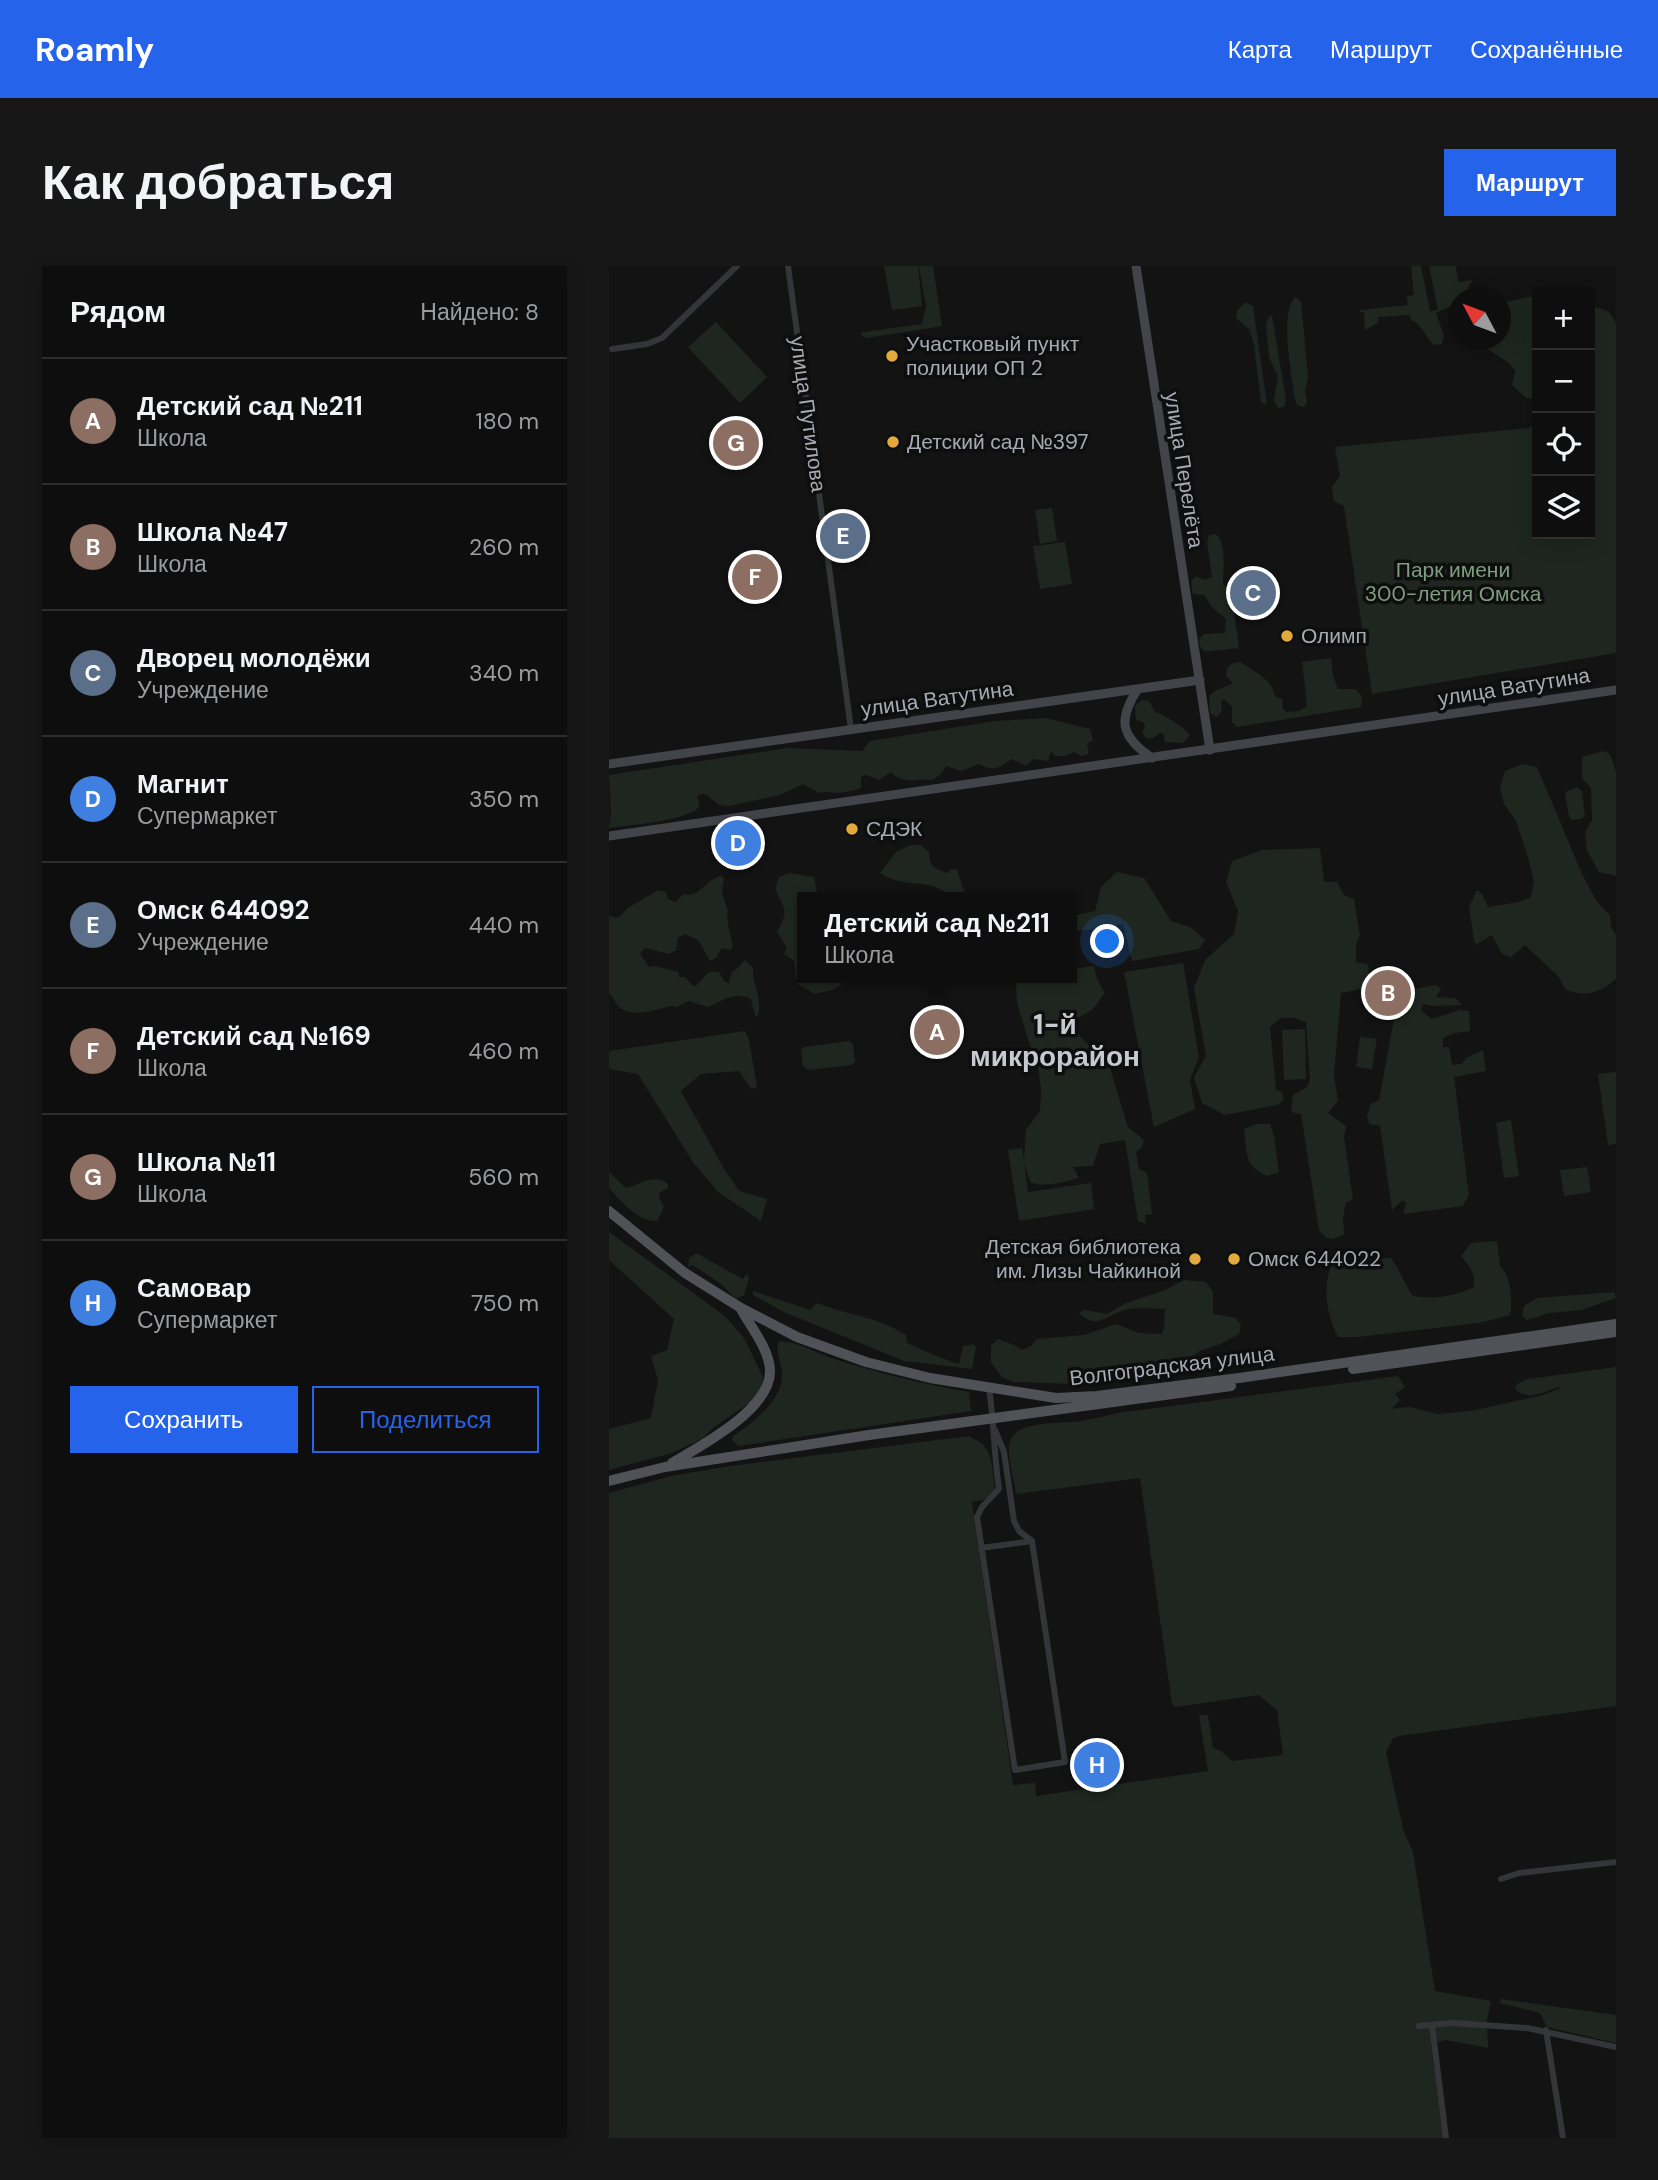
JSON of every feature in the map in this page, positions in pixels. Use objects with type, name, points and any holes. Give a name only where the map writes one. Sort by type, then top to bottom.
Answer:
[{"type":"main road","name":"улица Перелёта","points":[[1136,266],[1160,439],[1200,680]]},
{"type":"main road","name":"улица Ватутина","points":[[609,764],[1200,680]]},
{"type":"main road","points":[[1200,680],[1210,750]]},
{"type":"main road","points":[[1138,689],[1126,706],[1125,727],[1135,746],[1152,758]]},
{"type":"main road","name":"улица Ватутина","points":[[609,836],[1616,690]]},
{"type":"main road","name":"Волгоградская улица","points":[[609,1211],[685,1273],[741,1308],[797,1337],[866,1362],[930,1378],[1056,1398],[1097,1396],[1616,1324]]},
{"type":"main road","points":[[665,1467],[719,1434],[752,1408],[765,1393],[770,1381],[770,1365],[763,1346],[741,1308]]},
{"type":"main road","name":"Волгоградская улица","points":[[609,1481],[665,1467],[993,1417],[1616,1332]]},
{"type":"street","points":[[612,349],[647,344],[662,338],[737,266]]},
{"type":"street","name":"улица Путилова","points":[[788,266],[851,729]]},
{"type":"street","points":[[989,1388],[999,1489],[978,1512],[977,1517],[1014,1770],[1065,1762],[1032,1541],[1019,1531],[1014,1521],[1004,1452],[995,1430]]},
{"type":"street","points":[[981,1548],[1032,1541]]},
{"type":"street","points":[[1501,1879],[1519,1873],[1616,1862]]},
{"type":"street","points":[[1419,2026],[1453,2023],[1546,2030],[1616,2047]]},
{"type":"street","points":[[1432,2025],[1445,2138]]},
{"type":"street","points":[[1546,2030],[1563,2138]]},
{"type":"green space","points":[[884,266],[918,266],[922,306],[892,310]]},
{"type":"green space","points":[[919,266],[933,266],[942,326],[867,338],[862,336],[861,333],[864,332],[922,324],[926,306]]},
{"type":"green space","points":[[1411,266],[1421,266],[1430,311],[1438,310],[1429,266],[1456,266],[1458,282],[1473,280],[1468,287],[1448,287],[1448,307],[1436,313],[1444,336],[1442,344],[1435,345],[1431,342],[1419,325],[1411,320],[1410,315],[1378,317],[1378,323],[1365,330],[1364,312],[1360,310],[1408,305],[1407,296],[1414,295]]},
{"type":"green space","points":[[1532,296],[1532,398],[1526,398],[1512,385],[1515,371],[1509,363],[1489,350],[1511,350],[1511,301]]},
{"type":"green space","points":[[1295,297],[1301,301],[1308,376],[1305,391],[1307,402],[1304,407],[1297,405],[1294,395],[1288,344],[1288,316]]},
{"type":"green space","points":[[1245,302],[1253,306],[1267,405],[1261,402],[1254,344],[1249,329],[1236,318],[1237,311]]},
{"type":"green space","name":"Парк имени 300-летия Омска","points":[[1595,307],[1607,311],[1616,325],[1616,653],[1372,694],[1344,506],[1334,501],[1332,487],[1340,476],[1335,447],[1529,428],[1532,425],[1532,539],[1595,539]]},
{"type":"green space","points":[[1272,315],[1286,401],[1284,407],[1278,408],[1274,400],[1278,377],[1269,357],[1266,324]]},
{"type":"green space","points":[[716,322],[767,377],[740,403],[688,347]]},
{"type":"green space","points":[[1052,508],[1057,541],[1040,544],[1035,510]]},
{"type":"green space","points":[[1216,534],[1222,545],[1223,584],[1231,591],[1239,648],[1204,651],[1199,639],[1204,634],[1225,633],[1226,619],[1212,607],[1204,595],[1193,594],[1191,582],[1196,576],[1205,580],[1212,577],[1207,543],[1209,535]]},
{"type":"green space","points":[[1065,542],[1072,584],[1040,589],[1033,546]]},
{"type":"green space","points":[[1331,658],[1338,689],[1355,689],[1362,696],[1361,707],[1237,727],[1232,722],[1232,707],[1224,699],[1221,700],[1222,711],[1217,717],[1210,713],[1209,696],[1233,683],[1226,676],[1228,667],[1232,664],[1240,662],[1266,680],[1275,696],[1282,699],[1286,712],[1300,711],[1307,706],[1302,662]]},
{"type":"green space","points":[[1142,700],[1149,701],[1155,712],[1190,735],[1183,743],[1165,742],[1163,733],[1146,738],[1142,733],[1145,727],[1143,722],[1136,720],[1135,706]]},
{"type":"green space","points":[[1046,718],[1090,729],[1093,740],[1087,744],[1089,754],[1081,756],[1074,752],[1055,756],[1051,751],[1048,761],[1033,759],[1026,766],[1012,759],[993,768],[979,764],[961,771],[946,766],[941,774],[932,780],[905,780],[891,772],[879,780],[866,775],[861,777],[861,788],[841,793],[820,793],[803,784],[780,795],[729,806],[719,805],[702,794],[697,796],[700,806],[684,815],[658,822],[609,828],[609,775],[788,748],[862,751],[870,741],[995,721]]},
{"type":"green space","points":[[1603,751],[1610,754],[1616,772],[1616,876],[1599,872],[1587,850],[1585,832],[1592,820],[1591,788],[1582,778],[1582,757]]},
{"type":"green space","points":[[1522,764],[1537,767],[1582,874],[1597,902],[1610,915],[1611,927],[1616,935],[1616,979],[1592,993],[1565,989],[1558,976],[1525,945],[1511,957],[1502,954],[1492,935],[1475,945],[1469,907],[1477,890],[1488,907],[1519,902],[1531,897],[1534,881],[1529,861],[1516,821],[1504,804],[1500,788],[1505,771]]},
{"type":"green space","points":[[1577,787],[1582,791],[1585,816],[1572,820],[1569,817],[1565,792]]},
{"type":"green space","points":[[911,845],[921,845],[929,852],[931,864],[936,868],[948,873],[951,869],[957,870],[964,892],[944,892],[935,887],[899,881],[880,873],[896,852]]},
{"type":"green space","points":[[1320,848],[1324,882],[1337,882],[1344,895],[1354,899],[1360,935],[1356,944],[1356,962],[1368,964],[1370,987],[1341,993],[1334,1075],[1338,1101],[1328,1113],[1346,1126],[1344,1137],[1353,1199],[1346,1203],[1344,1234],[1333,1239],[1326,1238],[1319,1230],[1301,1114],[1291,1112],[1293,1095],[1307,1087],[1310,1080],[1306,1022],[1295,1018],[1281,1018],[1270,1027],[1276,1090],[1282,1092],[1284,1100],[1277,1105],[1225,1115],[1202,1103],[1194,1077],[1206,1056],[1194,988],[1205,960],[1234,934],[1238,911],[1226,882],[1232,861],[1262,850]]},
{"type":"green space","points":[[1117,872],[1144,878],[1171,921],[1190,927],[1205,940],[1199,949],[1132,961],[1123,924],[1077,931],[1077,915],[1095,911],[1101,887]]},
{"type":"green space","points":[[789,873],[814,877],[817,892],[797,892],[797,983],[842,983],[832,990],[815,994],[797,984],[794,961],[784,954],[787,948],[777,931],[785,913],[775,888],[779,877]]},
{"type":"green space","points":[[721,876],[724,878],[722,893],[728,911],[733,947],[730,950],[722,948],[716,958],[710,961],[699,941],[685,934],[678,938],[676,950],[669,954],[645,948],[640,954],[649,967],[678,972],[679,977],[685,977],[693,986],[709,972],[719,972],[725,982],[729,983],[732,972],[745,960],[753,968],[759,1004],[758,1016],[755,1016],[751,999],[739,996],[708,1007],[688,1001],[677,1007],[638,1013],[619,1007],[609,994],[609,916],[618,918],[628,908],[658,890],[666,892],[668,899],[675,902],[684,894],[698,892],[710,881]]},
{"type":"green space","points":[[1183,963],[1199,1057],[1190,1080],[1195,1109],[1154,1127],[1124,972]]},
{"type":"green space","points":[[1094,966],[1097,979],[1105,993],[1093,1009],[1075,1020],[1079,1035],[1110,1068],[1128,1127],[1144,1140],[1142,1147],[1136,1152],[1139,1169],[1147,1173],[1152,1214],[1145,1215],[1146,1224],[1138,1221],[1125,1140],[1100,1144],[1093,1166],[1073,1167],[1079,1178],[1061,1183],[1030,1182],[1024,1162],[1028,1192],[1091,1183],[1094,1209],[1019,1221],[1008,1150],[1022,1148],[1024,1161],[1026,1130],[1040,1111],[1041,1089],[1038,1066],[1017,1003],[1016,984],[1077,983],[1077,968]]},
{"type":"green space","points":[[1436,985],[1441,989],[1436,997],[1455,998],[1462,1005],[1423,1004],[1421,1011],[1432,1019],[1460,1010],[1469,1011],[1470,1031],[1443,1038],[1443,1047],[1449,1047],[1452,1065],[1462,1064],[1466,1058],[1483,1050],[1486,1071],[1454,1077],[1469,1195],[1463,1206],[1403,1214],[1406,1203],[1403,1200],[1392,1210],[1380,1126],[1369,1124],[1367,1116],[1371,1104],[1379,1100],[1395,1014],[1387,1002],[1401,1006],[1404,1001],[1391,993]]},
{"type":"green space","points":[[1305,1029],[1306,1079],[1284,1080],[1282,1030]]},
{"type":"green space","points":[[745,1031],[757,1087],[751,1089],[739,1071],[701,1074],[681,1091],[739,1191],[767,1199],[761,1221],[718,1192],[693,1162],[638,1074],[609,1069],[609,1051]]},
{"type":"green space","points":[[1360,1037],[1377,1039],[1372,1069],[1356,1067]]},
{"type":"green space","points":[[849,1041],[853,1044],[855,1061],[852,1065],[808,1070],[803,1066],[801,1050],[804,1047]]},
{"type":"green space","points":[[1616,1072],[1616,1144],[1608,1145],[1598,1074]]},
{"type":"green space","points":[[1511,1120],[1519,1176],[1504,1178],[1496,1123]]},
{"type":"green space","points":[[1256,1124],[1270,1124],[1279,1172],[1267,1176],[1250,1163],[1244,1129]]},
{"type":"green space","points":[[1587,1167],[1591,1192],[1564,1196],[1560,1170]]},
{"type":"green space","points":[[609,1172],[626,1188],[652,1179],[668,1184],[668,1188],[659,1193],[664,1207],[657,1221],[643,1218],[619,1199],[609,1188]]},
{"type":"green space","points":[[609,1232],[725,1316],[744,1338],[763,1377],[762,1388],[756,1398],[713,1428],[702,1439],[672,1453],[609,1470],[609,1429],[651,1418],[658,1380],[651,1356],[667,1350],[674,1319],[609,1260]]},
{"type":"green space","points":[[1497,1241],[1500,1266],[1507,1276],[1510,1289],[1510,1315],[1479,1323],[1338,1337],[1327,1301],[1331,1265],[1391,1258],[1413,1296],[1443,1296],[1474,1287],[1473,1274],[1461,1256],[1471,1243]]},
{"type":"green space","points":[[695,1254],[743,1279],[747,1274],[749,1278],[744,1295],[736,1299],[721,1284],[693,1265],[688,1267],[689,1258]]},
{"type":"green space","points":[[1184,1280],[1206,1282],[1213,1292],[1213,1314],[1236,1318],[1241,1325],[1239,1334],[1199,1351],[1180,1371],[1071,1384],[1013,1382],[1002,1377],[991,1362],[991,1346],[998,1339],[1022,1350],[1037,1339],[1084,1335],[1116,1324],[1139,1333],[1161,1334],[1165,1309],[1130,1309],[1097,1321],[1079,1313],[1085,1310],[1107,1314],[1126,1303],[1163,1291]]},
{"type":"green space","points":[[753,1291],[811,1310],[818,1303],[873,1320],[906,1335],[907,1343],[959,1364],[963,1346],[973,1344],[976,1347],[972,1369],[904,1361],[784,1312],[753,1295]]},
{"type":"green space","points":[[1614,1292],[1616,1298],[1581,1310],[1549,1313],[1527,1320],[1522,1316],[1524,1306],[1537,1298]]},
{"type":"green space","points":[[778,1342],[870,1370],[969,1392],[971,1411],[739,1446],[732,1441],[733,1436],[764,1411],[781,1385]]},
{"type":"green space","points":[[1616,1367],[1616,1706],[1399,1736],[1393,1738],[1386,1752],[1404,1832],[1413,1852],[1435,1991],[1491,2001],[1487,2020],[1488,2048],[1446,2040],[1431,2044],[1444,2138],[609,2138],[609,1493],[671,1476],[730,1466],[969,1436],[979,1441],[990,1456],[995,1493],[988,1499],[972,1502],[1013,1785],[1035,1783],[1036,1796],[1208,1771],[1199,1715],[1208,1715],[1213,1748],[1232,1761],[1283,1755],[1277,1710],[1258,1695],[1176,1707],[1172,1704],[1140,1478],[1016,1494],[1009,1445],[1012,1437],[1019,1431],[1039,1424],[1081,1421],[1118,1413],[1398,1376],[1405,1387],[1395,1394],[1400,1400],[1392,1409],[1409,1407],[1438,1414],[1471,1411],[1543,1395],[1561,1388],[1530,1395],[1515,1388],[1517,1384],[1528,1379]]},
{"type":"green space","points":[[1501,1999],[1616,2015],[1616,2043],[1547,2027],[1540,2013],[1500,2003]]},
{"type":"place","name":"Участковый пункт полиции ОП 2","points":[[892,356]]},
{"type":"place","name":"Детский сад №397","points":[[893,442]]},
{"type":"place","name":"Школа №11","points":[[736,443]]},
{"type":"place","name":"Омск 644092","points":[[843,536]]},
{"type":"place","name":"Детский сад №169","points":[[755,577]]},
{"type":"place","name":"Дворец молодёжи","points":[[1253,593]]},
{"type":"place","name":"Олимп","points":[[1287,636]]},
{"type":"place","name":"СДЭК","points":[[852,829]]},
{"type":"place","name":"Магнит","points":[[738,843]]},
{"type":"place","name":"Школа №47","points":[[1388,993]]},
{"type":"place","name":"Детский сад №211","points":[[937,1032]]},
{"type":"place","name":"Детская библиотека им. Лизы Чайкиной","points":[[1195,1259]]},
{"type":"place","name":"Омск 644022","points":[[1234,1259]]},
{"type":"place","name":"Самовар","points":[[1097,1765]]},
{"type":"district","name":"1-й микрорайон","points":[[1055,1040]]}]
